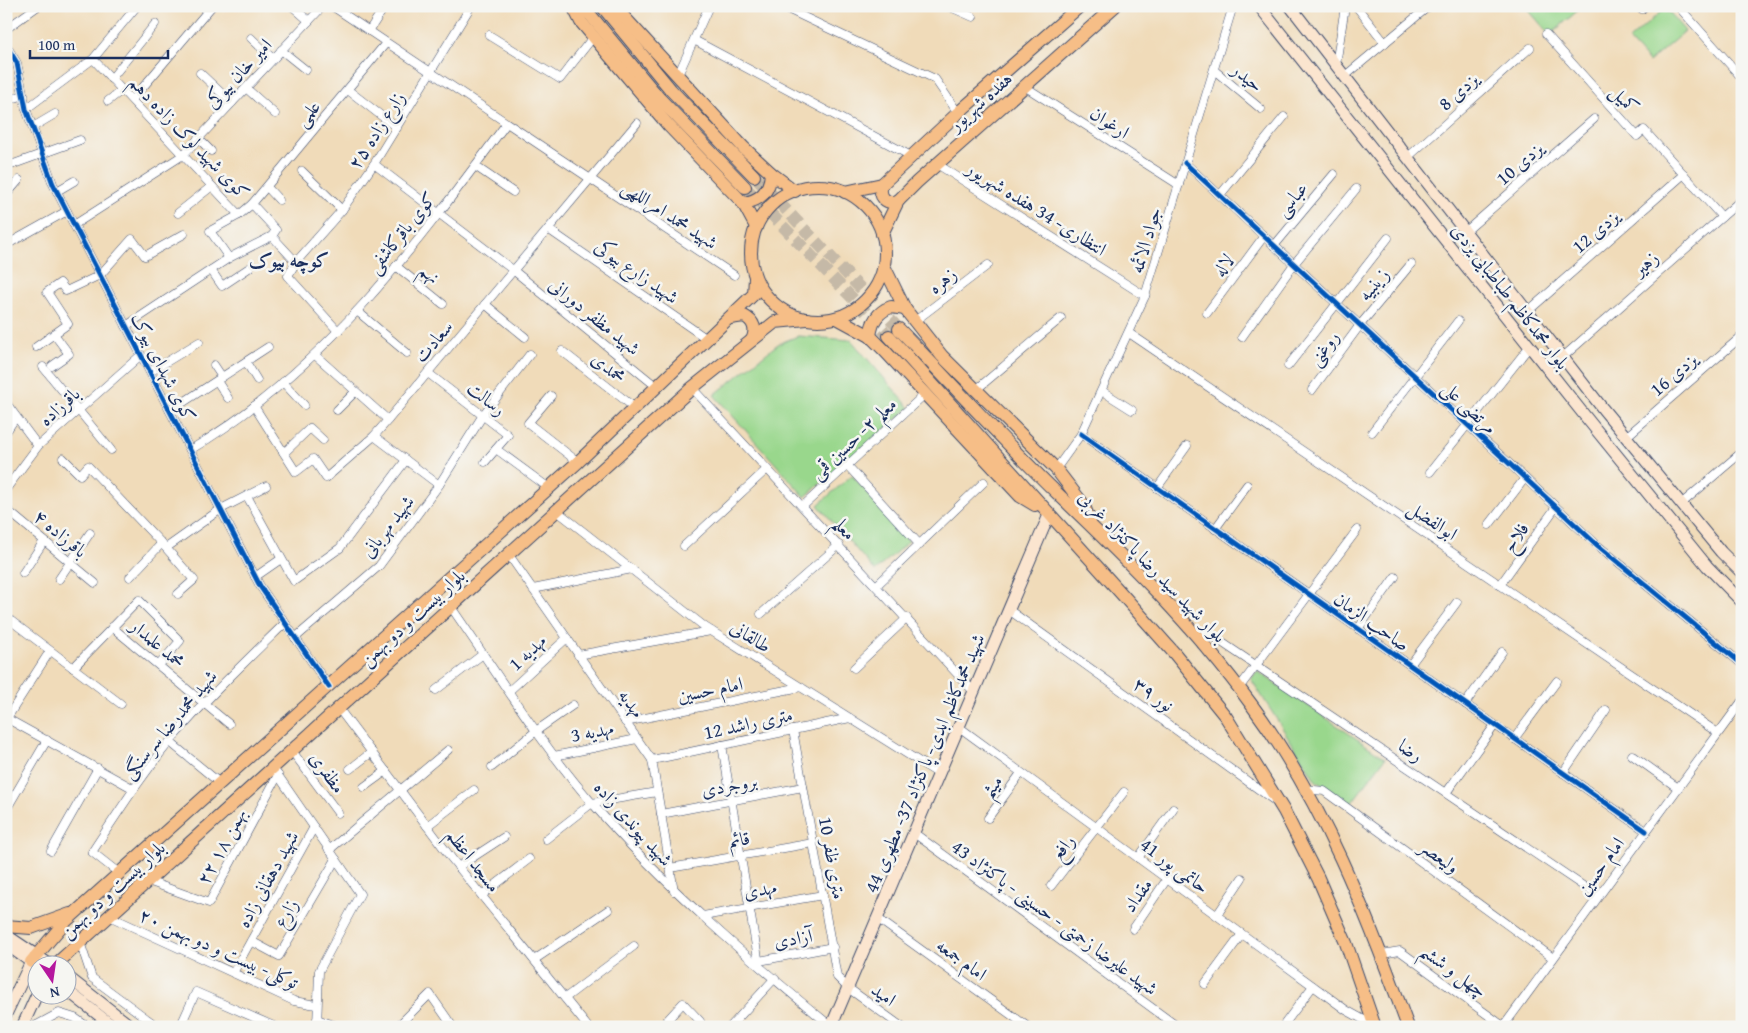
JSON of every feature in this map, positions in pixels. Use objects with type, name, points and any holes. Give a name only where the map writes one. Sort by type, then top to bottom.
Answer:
[{"type":"main road","points":[[573,6],[581,22],[668,125],[743,202],[756,227]]},
{"type":"main road","points":[[583,6],[659,98],[745,187]]},
{"type":"main road","points":[[602,6],[672,90],[754,176]]},
{"type":"main road","points":[[614,6],[744,148],[771,173],[795,191]]},
{"type":"main road","name":"هفده شهریور","points":[[882,234],[898,201],[1115,6]]},
{"type":"main road","name":"بلوار محمدکاظم طباطبایی یزدی","points":[[1259,6],[1588,421],[1707,566],[1742,602]]},
{"type":"main road","name":"بلوار محمدکاظم طباطبایی یزدی","points":[[1290,6],[1603,409],[1681,504],[1742,574]]},
{"type":"main road","name":"هفده شهریور","points":[[882,184],[1077,7]]},
{"type":"main road","points":[[743,202],[750,202],[763,194],[770,181],[771,173]]},
{"type":"main road","points":[[845,192],[882,184]]},
{"type":"main road","points":[[882,184],[880,190],[881,197],[886,202],[898,201]]},
{"type":"main road","points":[[812,187],[829,188],[845,192],[861,202],[874,217],[882,234],[885,250],[884,266],[878,283],[868,298],[854,310],[837,318],[807,320],[785,312],[767,298],[755,278],[751,261],[751,244],[756,227],[766,211],[779,199],[795,191],[812,187]]},
{"type":"main road","points":[[884,266],[904,309],[942,356],[1056,469],[1083,504],[1092,525]]},
{"type":"main road","name":"بلوار بیست و دو بهمن","points":[[39,956],[79,910],[578,462],[754,294],[755,278]]},
{"type":"main road","points":[[870,336],[871,325],[878,315],[891,307],[904,309]]},
{"type":"main road","points":[[730,318],[739,315],[748,318],[754,326],[752,340]]},
{"type":"main road","points":[[837,318],[870,336],[1020,496],[1049,515],[1175,654],[1226,717],[1280,805],[1318,878],[1346,943],[1375,1026]]},
{"type":"main road","name":"بلوار بیست و دو بهمن","points":[[64,956],[257,783],[276,772],[292,751],[692,388],[775,322],[807,320]]},
{"type":"main road","name":"بلوار شهید سید رضا پاکنژاد غربی","points":[[1049,515],[894,332],[1092,525],[1184,619],[1239,688],[1290,763],[1345,866],[1382,954],[1408,1027]]},
{"type":"main road","points":[[1588,421],[1603,409]]},
{"type":"main road","name":"شهید محمدکاظم ابدی- پاکنژاد 37- مطهری 44","points":[[831,1026],[1049,515]]},
{"type":"main road","points":[[456,572],[471,589]]},
{"type":"main road","points":[[241,766],[257,783]]},
{"type":"main road","points":[[6,926],[31,928],[79,910]]},
{"type":"main road","points":[[6,935],[29,956]]},
{"type":"main road","points":[[6,944],[28,957]]},
{"type":"main road","points":[[6,1014],[28,974]]},
{"type":"main road","points":[[78,985],[132,1027]]},
{"type":"main road","points":[[78,999],[114,1027]]},
{"type":"main road","points":[[22,1027],[32,1006]]},
{"type":"street","points":[[6,29],[38,6]]},
{"type":"street","points":[[26,108],[93,59],[137,6]]},
{"type":"street","points":[[132,100],[212,6]]},
{"type":"street","points":[[292,6],[309,21]]},
{"type":"street","name":"امیر خان بیوکی","points":[[74,225],[183,155],[323,6]]},
{"type":"street","name":"شهید محمد امراللهی","points":[[332,6],[588,180],[734,275]]},
{"type":"street","points":[[369,32],[385,6]]},
{"type":"street","name":"زارع زاده ۲۵","points":[[296,262],[342,210],[374,164],[471,6]]},
{"type":"street","points":[[678,75],[709,6]]},
{"type":"street","points":[[781,6],[935,78],[958,113]]},
{"type":"street","points":[[948,6],[973,17]]},
{"type":"street","name":"جواد الائمه","points":[[1056,469],[1082,434],[1145,296],[1233,6]]},
{"type":"street","points":[[1336,65],[1345,6]]},
{"type":"street","points":[[1356,6],[1385,43]]},
{"type":"street","points":[[1346,76],[1429,6]]},
{"type":"street","points":[[1639,6],[1642,9],[1645,6]]},
{"type":"street","points":[[1678,6],[1742,78]]},
{"type":"street","points":[[111,79],[155,24]]},
{"type":"street","name":"کمیل","points":[[1546,34],[1637,136],[1644,130],[1722,217]]},
{"type":"street","points":[[489,35],[560,79],[594,36]]},
{"type":"street","points":[[251,38],[273,59]]},
{"type":"street","points":[[694,40],[911,156]]},
{"type":"street","name":"علمی","points":[[252,204],[386,43]]},
{"type":"street","name":"کوی شهدای بیوک","points":[[6,45],[17,63],[26,108],[42,154],[57,191],[74,225],[255,577],[329,687]]},
{"type":"street","name":"یزدی 8","points":[[1408,158],[1530,48]]},
{"type":"street","points":[[281,50],[306,70]]},
{"type":"street","name":"کوی شهید لوک زاده دهم","points":[[93,59],[239,215],[252,204],[276,230],[272,236],[296,262]]},
{"type":"street","name":"حیدر","points":[[1214,70],[1261,109]]},
{"type":"street","points":[[200,73],[232,103]]},
{"type":"street","name":"ارغوان","points":[[1024,86],[1179,185]]},
{"type":"street","points":[[246,88],[275,114]]},
{"type":"street","points":[[108,101],[122,90]]},
{"type":"street","points":[[348,90],[397,128]]},
{"type":"street","points":[[6,101],[24,95]]},
{"type":"street","points":[[33,127],[55,114]]},
{"type":"street","points":[[1220,195],[1284,116]]},
{"type":"street","name":"یزدی 10","points":[[1465,232],[1594,119]]},
{"type":"street","name":"سعادت","points":[[254,406],[296,472],[314,459],[326,478],[374,436],[637,123]]},
{"type":"street","name":"کوی باقرکاشفی","points":[[190,450],[254,406],[315,355],[396,266],[506,124]]},
{"type":"street","points":[[198,138],[211,151]]},
{"type":"street","points":[[11,165],[80,140]]},
{"type":"street","name":"مرتضی علی","points":[[1185,163],[1596,544],[1742,664]]},
{"type":"street","name":"شهید مظفر دورانی","points":[[374,164],[513,270],[657,387]]},
{"type":"street","name":"انتظاری- 34 هفده شهریور","points":[[937,164],[1145,296]]},
{"type":"street","points":[[475,166],[513,192]]},
{"type":"street","points":[[302,171],[342,210]]},
{"type":"street","name":"عباسی","points":[[1274,246],[1334,174]]},
{"type":"street","name":"یزدی 12","points":[[1528,312],[1684,174]]},
{"type":"street","points":[[6,195],[19,180]]},
{"type":"street","points":[[57,191],[74,181]]},
{"type":"street","points":[[178,213],[212,186]]},
{"type":"street","points":[[267,187],[279,200]]},
{"type":"street","points":[[1242,337],[1294,264],[1356,189]]},
{"type":"street","name":"زهیر","points":[[1563,357],[1741,201],[1742,189]]},
{"type":"street","points":[[6,245],[67,211]]},
{"type":"street","points":[[229,258],[210,232],[239,215]]},
{"type":"street","name":"شهید زارع بیوکی","points":[[548,228],[707,339]]},
{"type":"street","points":[[36,347],[68,324],[47,292],[60,283],[66,291],[100,275],[132,239],[145,256],[184,234]]},
{"type":"street","points":[[126,326],[229,258],[272,236]]},
{"type":"street","name":"لاله","points":[[1208,313],[1264,236]]},
{"type":"street","points":[[1288,366],[1388,238]]},
{"type":"street","points":[[296,262],[288,276],[338,331]]},
{"type":"street","name":"زینبیه","points":[[1360,325],[1411,264]]},
{"type":"street","name":"زهره","points":[[915,322],[988,265]]},
{"type":"street","name":"نهم","points":[[396,266],[443,304]]},
{"type":"street","points":[[211,270],[222,286],[249,268]]},
{"type":"street","points":[[485,304],[525,337]]},
{"type":"street","points":[[357,311],[407,353]]},
{"type":"street","points":[[977,389],[1061,318]]},
{"type":"street","points":[[1372,432],[1458,321]]},
{"type":"street","name":"روغنی","points":[[1312,390],[1360,325]]},
{"type":"street","name":"ابوالفضل","points":[[1129,333],[1718,733]]},
{"type":"street","points":[[52,366],[69,354],[54,334]]},
{"type":"street","name":"یزدی 16","points":[[1626,437],[1742,336]]},
{"type":"street","points":[[150,372],[199,342]]},
{"type":"street","points":[[170,411],[268,347]]},
{"type":"street","points":[[1430,472],[1529,347]]},
{"type":"street","name":"محمدی","points":[[562,351],[635,408]]},
{"type":"street","name":"شهید مهربانی","points":[[295,638],[379,566],[439,485],[482,415],[530,354]]},
{"type":"street","name":"باقرزاده","points":[[6,489],[38,446],[141,355]]},
{"type":"street","points":[[315,355],[388,420]]},
{"type":"street","points":[[246,362],[257,380]]},
{"type":"street","points":[[214,365],[228,398]]},
{"type":"street","points":[[43,367],[79,409],[110,450]]},
{"type":"street","name":"رسالت","points":[[428,373],[508,435],[496,449]]},
{"type":"street","points":[[283,382],[304,405]]},
{"type":"street","name":"معلم","points":[[692,388],[974,692]]},
{"type":"street","points":[[1102,391],[1132,410]]},
{"type":"street","points":[[337,410],[355,392]]},
{"type":"street","name":"معلم ۲- حسین قمی","points":[[802,506],[925,394]]},
{"type":"street","points":[[551,396],[528,423],[578,462]]},
{"type":"street","points":[[6,403],[38,446]]},
{"type":"street","points":[[6,432],[16,417]]},
{"type":"street","points":[[284,452],[310,428],[323,440]]},
{"type":"street","name":"صاحب الزمان","points":[[1082,434],[1646,831]]},
{"type":"street","points":[[374,436],[439,485]]},
{"type":"street","points":[[1157,488],[1187,446]]},
{"type":"street","points":[[485,462],[496,449],[549,488]]},
{"type":"street","points":[[1681,504],[1742,452]]},
{"type":"street","points":[[63,458],[80,475],[88,466],[194,580],[178,594]]},
{"type":"street","points":[[247,496],[294,581],[340,548],[406,460]]},
{"type":"street","points":[[848,465],[920,545]]},
{"type":"street","points":[[684,546],[768,468]]},
{"type":"street","points":[[1489,525],[1525,478]]},
{"type":"street","points":[[876,586],[984,482]]},
{"type":"street","points":[[1215,529],[1246,485]]},
{"type":"street","points":[[130,577],[164,546],[220,510],[266,486]]},
{"type":"street","name":"فلاح","points":[[1500,585],[1556,507]]},
{"type":"street","name":"باقرزاده ۴","points":[[6,509],[95,583]]},
{"type":"street","name":"طالقانی","points":[[557,511],[711,630],[939,774]]},
{"type":"street","points":[[1239,688],[1358,530]]},
{"type":"street","points":[[59,579],[90,533]]},
{"type":"street","points":[[24,573],[44,541]]},
{"type":"street","points":[[761,614],[839,545]]},
{"type":"street","name":"مهدیه","points":[[509,555],[652,760],[674,891]]},
{"type":"street","points":[[255,577],[281,559]]},
{"type":"street","points":[[533,589],[632,569]]},
{"type":"street","points":[[1358,629],[1395,577]]},
{"type":"street","name":"محمد علمدار","points":[[73,668],[139,600],[180,641],[158,665]]},
{"type":"street","points":[[1410,665],[1457,602]]},
{"type":"street","name":"شهید پیوندی زاده","points":[[451,607],[536,731],[592,803],[674,891],[759,962],[831,1026]]},
{"type":"street","name":"نور ۳۹","points":[[1009,610],[1280,805]]},
{"type":"street","points":[[6,617],[121,704]]},
{"type":"street","points":[[854,668],[907,618]]},
{"type":"street","name":"شهید محمدرضا سرسنگی","points":[[120,874],[92,852],[134,788],[204,703],[285,623]]},
{"type":"street","name":"محمد علمدار","points":[[112,626],[229,724]]},
{"type":"street","points":[[578,655],[711,630]]},
{"type":"street","name":"رضا","points":[[1205,631],[1257,664],[1598,896]]},
{"type":"street","name":"مهدیه 1","points":[[509,691],[566,638]]},
{"type":"street","points":[[50,651],[7,718],[134,788]]},
{"type":"street","points":[[1465,704],[1502,652]]},
{"type":"street","points":[[436,690],[483,654]]},
{"type":"street","points":[[1514,739],[1557,681]]},
{"type":"street","name":"امام حسین","points":[[625,722],[801,687]]},
{"type":"street","name":"امام حسین","points":[[1503,1026],[1742,701]]},
{"type":"street","points":[[492,767],[536,731],[573,705]]},
{"type":"street","name":"مسجد اعظم","points":[[339,709],[458,867],[588,1027]]},
{"type":"street","points":[[1563,773],[1606,710]]},
{"type":"street","name":"12 متری راشد","points":[[652,760],[850,718]]},
{"type":"street","points":[[1446,793],[1495,725]]},
{"type":"street","name":"حاتمی پور 41","points":[[959,727],[1346,1010],[1375,1026]]},
{"type":"street","name":"10 متری ظفر","points":[[793,730],[837,977],[848,988]]},
{"type":"street","name":"مهدیه 3","points":[[554,756],[637,739]]},
{"type":"street","points":[[6,810],[9,801],[47,740]]},
{"type":"street","points":[[170,742],[221,784]]},
{"type":"street","points":[[722,746],[759,962]]},
{"type":"street","points":[[329,850],[448,750]]},
{"type":"street","name":"مظفری","points":[[292,751],[338,813]]},
{"type":"street","points":[[350,769],[372,752]]},
{"type":"street","points":[[1632,755],[1678,788]]},
{"type":"street","points":[[51,851],[98,768]]},
{"type":"street","points":[[364,787],[386,771]]},
{"type":"street","points":[[276,772],[360,894],[319,971],[316,1005],[317,1023],[340,1027]]},
{"type":"street","name":"۲۲ بهمن ۱۸","points":[[148,881],[209,903],[276,772]]},
{"type":"street","name":"میثم","points":[[988,818],[1021,773]]},
{"type":"street","name":"بروجردی","points":[[661,814],[803,787]]},
{"type":"street","name":"ولیعصر","points":[[1304,789],[1324,791],[1553,958]]},
{"type":"street","points":[[427,826],[474,790]]},
{"type":"street","points":[[546,839],[592,803],[657,792]]},
{"type":"street","name":"رافع","points":[[1051,886],[1124,792]]},
{"type":"street","points":[[1138,858],[1173,809]]},
{"type":"street","name":"شهید دهقانی زاده","points":[[233,973],[314,827]]},
{"type":"street","name":"شهید علیرضا زحمتی - حسینی - پاکنژاد 43","points":[[914,833],[1178,1027]]},
{"type":"street","points":[[458,867],[504,837]]},
{"type":"street","name":"قائم","points":[[670,868],[813,842]]},
{"type":"street","name":"زارع","points":[[251,941],[279,956],[336,859]]},
{"type":"street","points":[[482,896],[528,859]]},
{"type":"street","points":[[1217,915],[1242,878]]},
{"type":"street","name":"مقداد","points":[[1132,928],[1167,880]]},
{"type":"street","name":"مهدی","points":[[703,916],[823,895]]},
{"type":"street","points":[[534,960],[608,910]]},
{"type":"street","name":"توکلی- بیست و دو بهمن ۲۰","points":[[109,916],[294,1001],[316,1005]]},
{"type":"street","name":"امام جمعه","points":[[878,918],[1028,1027]]},
{"type":"street","points":[[1205,984],[1242,934]]},
{"type":"street","points":[[80,942],[92,978],[158,1027]]},
{"type":"street","points":[[565,998],[634,946]]},
{"type":"street","name":"آزادی","points":[[759,962],[833,948]]},
{"type":"street","name":"چهل و ششم","points":[[1382,954],[1400,951],[1503,1026]]},
{"type":"street","points":[[730,1027],[775,978]]},
{"type":"street","points":[[1283,1026],[1313,986]]},
{"type":"street","name":"امید","points":[[848,988],[902,1027]]},
{"type":"street","points":[[180,1027],[196,992],[276,1027]]},
{"type":"street","points":[[397,1027],[430,994],[453,1027]]},
{"type":"street","points":[[662,1027],[682,1003],[700,1021]]},
{"type":"street","points":[[33,1027],[59,1013],[75,1018],[88,1027]]},
{"type":"green space","points":[[1525,6],[1583,6],[1550,35]]},
{"type":"green space","points":[[1665,8],[1685,31],[1649,62],[1629,40]]},
{"type":"green space","points":[[798,336],[851,340],[910,408],[805,497],[714,395],[778,344]]},
{"type":"green space","points":[[852,475],[909,541],[875,571],[818,505]]},
{"type":"green space","points":[[1257,671],[1385,758],[1350,805],[1316,781],[1251,679]]},
{"type":"tunnel","points":[[754,176],[899,329]]},
{"type":"tunnel","points":[[745,187],[889,336]]},
{"type":"cycle path","points":[[6,45],[17,63],[26,109],[53,184],[260,586],[329,687]]},
{"type":"cycle path","points":[[1185,163],[1596,544],[1742,664]]},
{"type":"cycle path","points":[[1081,434],[1646,831]]},
{"type":"district","name":"کوچه بیوک","points":[[289,259]]}]
